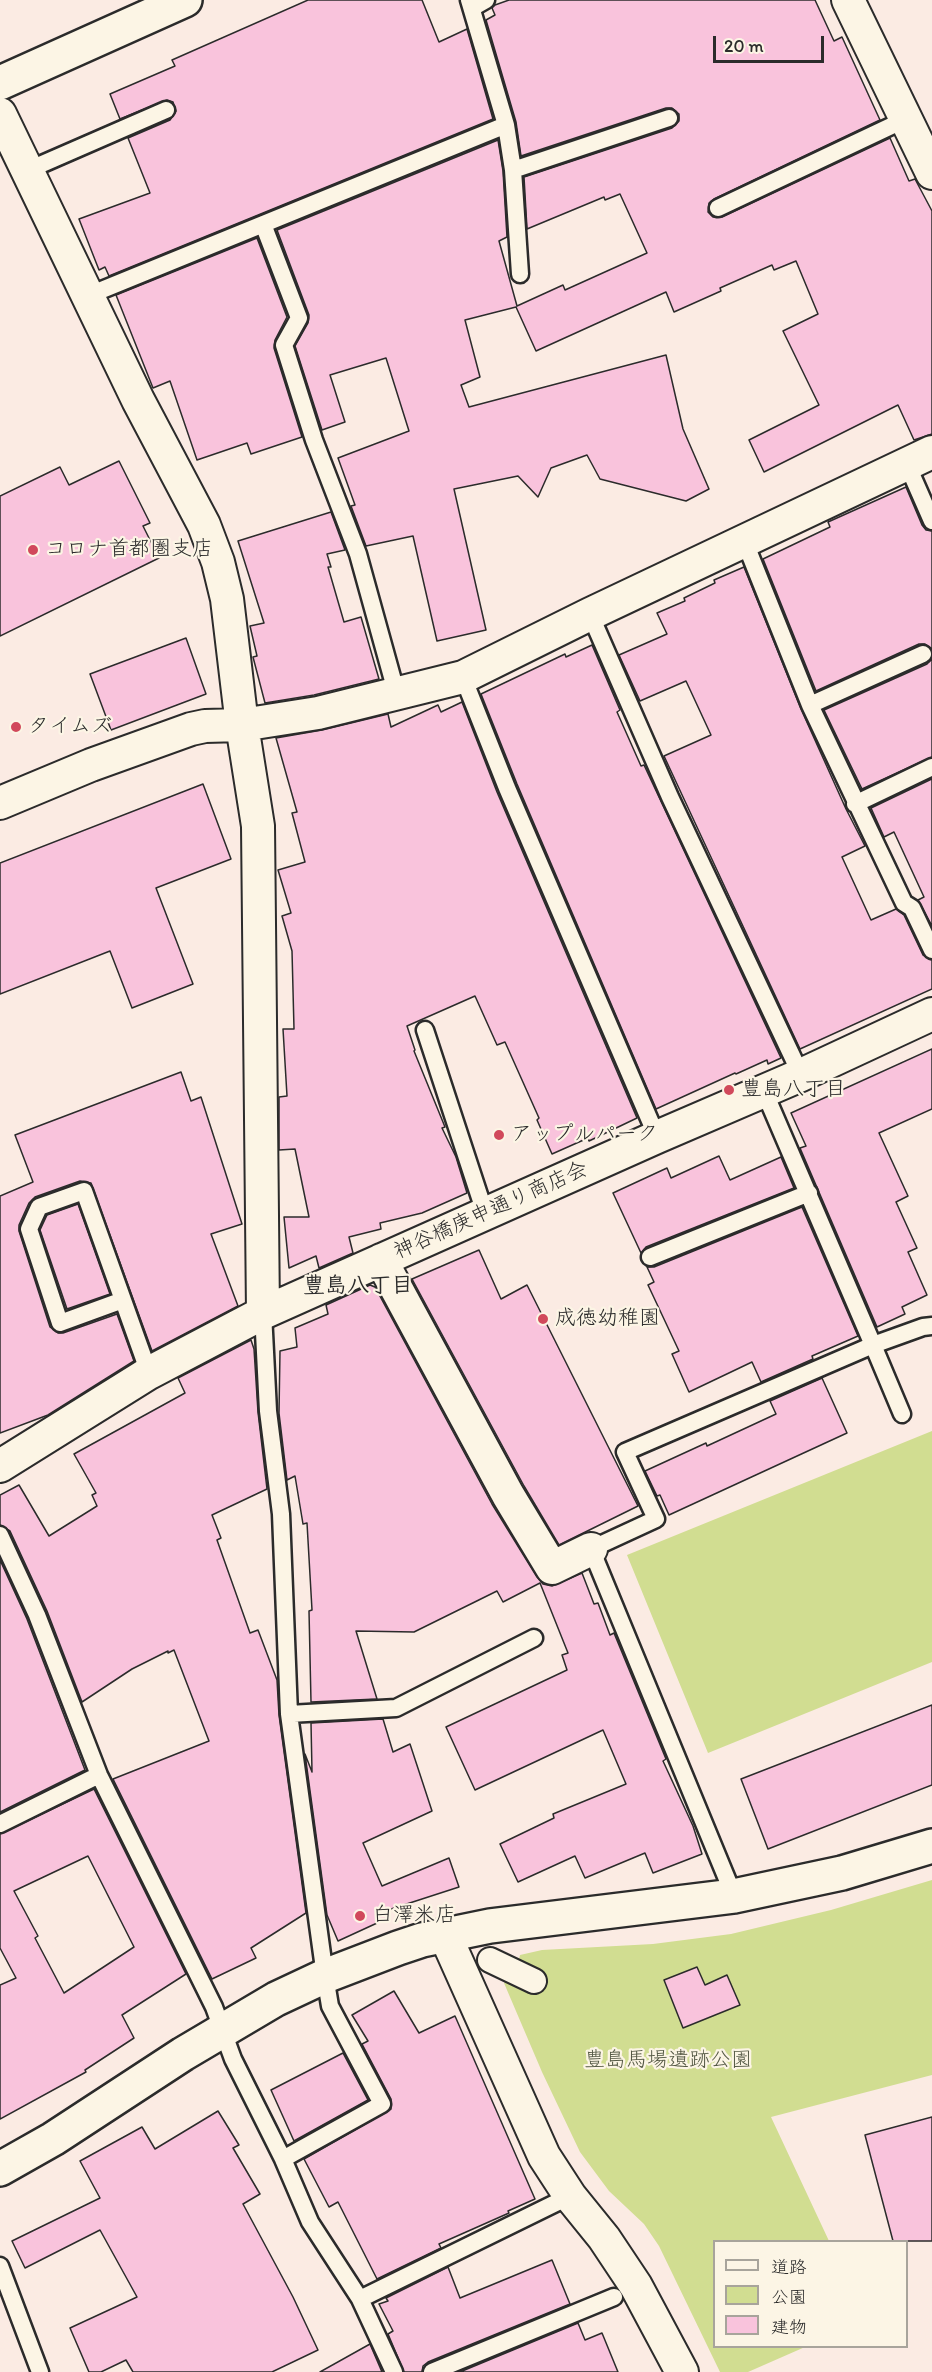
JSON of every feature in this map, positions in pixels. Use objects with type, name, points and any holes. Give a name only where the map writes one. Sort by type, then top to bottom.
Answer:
[{"type":"street","points":[[0,84],[186,0]]},
{"type":"street","points":[[848,0],[932,173]]},
{"type":"street","points":[[0,114],[138,400],[204,525],[218,562],[226,600],[258,826],[263,1314]]},
{"type":"street","points":[[0,803],[91,765],[191,729],[205,726],[242,725],[318,713],[463,678],[590,614],[920,458]]},
{"type":"street","name":"神谷橋庚申通り商店会","points":[[0,1466],[149,1373],[263,1314],[485,1213],[801,1075],[932,1014]]},
{"type":"street","points":[[381,1260],[508,1495],[552,1568],[591,1549]]},
{"type":"street","points":[[0,2169],[53,2139],[221,2030],[276,1999],[325,1976],[398,1948],[445,1935],[523,1921],[734,1896],[842,1873],[932,1846]]},
{"type":"street","points":[[445,1935],[544,2156],[570,2196],[604,2238],[636,2286],[682,2372]]},
{"type":"street","points":[[490,1960],[534,1981]]},
{"type":"lane","points":[[476,3],[506,125],[513,170],[520,274]]},
{"type":"lane","points":[[26,171],[166,110]]},
{"type":"lane","points":[[513,170],[669,118]]},
{"type":"lane","points":[[718,208],[906,119]]},
{"type":"lane","points":[[87,296],[506,125]]},
{"type":"lane","points":[[263,224],[299,318],[284,345],[314,440],[358,554],[397,695]]},
{"type":"lane","points":[[920,458],[932,520]]},
{"type":"lane","points":[[744,540],[810,705],[855,804],[904,903],[912,908],[932,950]]},
{"type":"lane","points":[[590,614],[670,797],[801,1075]]},
{"type":"lane","points":[[810,705],[923,654]]},
{"type":"lane","points":[[463,678],[507,788],[657,1137]]},
{"type":"lane","points":[[855,804],[932,767]]},
{"type":"lane","points":[[425,1030],[485,1213]]},
{"type":"lane","points":[[764,1091],[902,1414]]},
{"type":"lane","points":[[123,1300],[60,1323],[29,1229],[39,1207],[84,1191],[123,1300],[149,1373]]},
{"type":"lane","points":[[650,1257],[809,1193]]},
{"type":"lane","points":[[263,1314],[268,1411],[281,1514],[289,1714],[325,1976],[330,2006],[382,2104],[283,2159]]},
{"type":"lane","points":[[734,1896],[591,1549],[656,1518],[625,1452],[873,1345],[923,1327],[932,1326]]},
{"type":"lane","points":[[0,1535],[37,1615],[99,1775],[216,2011],[233,2059],[283,2159],[310,2222],[360,2299],[394,2372]]},
{"type":"lane","points":[[289,1714],[396,1708],[534,1638]]},
{"type":"lane","points":[[0,1824],[99,1775]]},
{"type":"lane","points":[[360,2299],[570,2196]]},
{"type":"lane","points":[[0,2266],[40,2372]]},
{"type":"lane","points":[[432,2372],[614,2297]]},
{"type":"green space","points":[[932,1431],[932,1662],[708,1753],[627,1555]]},
{"type":"green space","name":"豊島馬場遺跡公園","points":[[932,1880],[932,2075],[771,2117],[829,2240],[713,2240],[713,2348],[803,2348],[748,2372],[720,2372],[659,2246],[644,2224],[609,2191],[580,2152],[542,2072],[504,1983],[517,1969],[520,1955],[542,1950],[653,1944],[731,1934],[831,1910]]},
{"type":"building","points":[[308,0],[422,0],[439,42],[467,29],[493,119],[109,276],[105,267],[99,270],[79,219],[150,193],[128,138],[170,120],[176,111],[173,102],[167,100],[120,119],[110,94],[175,66],[172,60]]},
{"type":"building","points":[[509,0],[815,0],[834,41],[842,37],[880,120],[714,199],[709,203],[708,212],[713,217],[722,217],[890,138],[909,181],[915,179],[932,211],[932,434],[914,440],[898,405],[764,472],[749,440],[819,405],[783,331],[818,314],[796,261],[774,270],[772,265],[674,312],[666,292],[536,351],[516,307],[465,320],[480,377],[461,385],[469,407],[666,355],[683,429],[709,489],[686,501],[600,479],[587,455],[551,468],[538,497],[518,476],[454,489],[486,630],[437,641],[413,536],[366,546],[351,506],[355,505],[338,458],[409,431],[386,358],[330,375],[345,422],[322,430],[295,346],[308,323],[309,315],[277,230],[498,140],[503,171],[507,237],[499,241],[517,306],[563,285],[565,290],[647,253],[620,194],[605,200],[604,197],[527,229],[524,177],[672,128],[679,121],[679,114],[672,108],[666,108],[521,156],[516,122],[486,20],[495,15],[492,8],[495,5]]},
{"type":"building","points":[[257,238],[287,317],[275,340],[274,348],[302,437],[251,454],[247,443],[197,460],[170,381],[153,388],[116,295]]},
{"type":"building","points":[[119,461],[150,523],[143,526],[159,558],[0,636],[0,496],[60,467],[69,485]]},
{"type":"building","points":[[906,487],[922,525],[926,530],[932,531],[932,649],[925,644],[919,644],[816,691],[763,559],[830,527],[828,522]]},
{"type":"building","points":[[331,512],[345,550],[327,554],[331,567],[328,567],[344,622],[361,617],[379,679],[314,695],[265,703],[253,657],[257,656],[250,626],[264,623],[238,541]]},
{"type":"building","points":[[744,567],[801,709],[865,846],[842,857],[871,920],[896,909],[904,915],[923,955],[932,960],[932,989],[800,1049],[664,756],[711,735],[686,681],[640,701],[619,655],[667,634],[657,613],[685,601],[684,598],[715,583],[714,580]]},
{"type":"building","points":[[186,638],[206,694],[111,730],[90,674]]},
{"type":"building","points":[[592,645],[620,710],[617,712],[641,766],[644,765],[781,1058],[768,1064],[767,1060],[735,1073],[656,1109],[481,694],[565,654],[566,657]]},
{"type":"building","points":[[932,659],[932,757],[862,789],[824,710],[927,664]]},
{"type":"building","points":[[462,702],[497,792],[637,1118],[589,1141],[588,1138],[552,1154],[537,1120],[539,1118],[505,1042],[497,1045],[475,996],[407,1026],[414,1051],[445,1127],[442,1128],[456,1157],[467,1193],[422,1213],[380,1223],[381,1229],[349,1237],[353,1253],[319,1268],[316,1256],[289,1268],[284,1217],[309,1217],[295,1149],[279,1150],[279,1097],[287,1096],[283,1029],[294,1029],[292,951],[282,916],[291,913],[278,870],[305,862],[292,813],[297,812],[276,738],[322,730],[388,714],[391,727],[438,705],[441,712]]},
{"type":"building","points":[[932,779],[932,926],[918,900],[924,897],[894,832],[884,837],[871,808]]},
{"type":"building","points":[[203,784],[231,859],[156,888],[193,984],[132,1008],[110,951],[0,994],[0,863]]},
{"type":"building","points":[[932,1049],[932,1109],[879,1133],[908,1196],[896,1202],[917,1248],[908,1252],[927,1295],[902,1307],[905,1314],[877,1327],[800,1148],[806,1146],[791,1113]]},
{"type":"building","points":[[181,1072],[191,1101],[201,1097],[242,1224],[211,1234],[238,1306],[152,1351],[91,1183],[80,1181],[35,1197],[29,1203],[19,1225],[19,1231],[50,1327],[58,1333],[63,1333],[117,1314],[134,1361],[48,1415],[0,1433],[0,1196],[33,1182],[15,1135]]},
{"type":"building","points":[[719,1156],[730,1180],[781,1157],[794,1188],[646,1247],[641,1253],[613,1193],[667,1168],[671,1178]]},
{"type":"building","points":[[78,1204],[110,1294],[67,1309],[40,1230],[47,1215]]},
{"type":"building","points":[[802,1207],[858,1336],[761,1382],[752,1362],[689,1392],[672,1354],[679,1351],[648,1285],[654,1282],[647,1267],[654,1267]]},
{"type":"building","points":[[479,1250],[501,1299],[527,1285],[638,1506],[559,1545],[524,1486],[412,1279]]},
{"type":"building","points":[[370,1285],[375,1287],[492,1504],[537,1577],[543,1584],[552,1586],[582,1573],[594,1604],[598,1603],[610,1635],[614,1633],[666,1759],[663,1761],[693,1826],[702,1854],[653,1873],[645,1853],[585,1878],[575,1856],[518,1882],[500,1844],[554,1818],[553,1814],[626,1784],[603,1730],[475,1790],[446,1727],[567,1670],[562,1655],[568,1653],[540,1583],[503,1602],[497,1591],[414,1632],[356,1631],[377,1699],[311,1702],[309,1611],[312,1610],[307,1523],[303,1524],[295,1476],[287,1480],[279,1413],[280,1351],[297,1347],[295,1328],[328,1314],[326,1305]]},
{"type":"building","points":[[251,1340],[254,1349],[258,1412],[267,1489],[212,1515],[221,1538],[217,1540],[250,1633],[258,1630],[277,1680],[279,1715],[306,1913],[251,1948],[256,1958],[212,1979],[113,1779],[209,1741],[174,1650],[132,1669],[82,1702],[47,1611],[10,1531],[0,1525],[0,1495],[19,1485],[49,1536],[97,1506],[92,1495],[96,1493],[74,1454],[185,1393],[178,1378]]},
{"type":"building","points":[[822,1378],[847,1433],[669,1515],[645,1471],[706,1443],[707,1446],[776,1414],[770,1401]]},
{"type":"building","points":[[0,1560],[27,1619],[85,1770],[0,1812]]},
{"type":"building","points":[[932,1705],[932,1785],[768,1849],[741,1779]]},
{"type":"building","points":[[383,1719],[393,1752],[410,1744],[432,1811],[363,1843],[382,1886],[449,1858],[459,1887],[385,1911],[388,1918],[338,1941],[327,1915],[305,1754],[312,1772],[311,1723]]},
{"type":"building","points":[[94,1789],[186,1974],[122,2015],[134,2038],[85,2070],[86,2072],[0,2119],[0,1985],[16,1978],[0,1948],[0,1834]],"holes":[[[88,1856],[134,1947],[64,1993],[35,1938],[38,1936],[14,1891]]]},
{"type":"building","points":[[697,1967],[705,1985],[727,1975],[740,2005],[683,2028],[664,1980]]},
{"type":"building","points":[[394,1991],[419,2033],[455,2016],[535,2199],[439,2244],[441,2248],[377,2279],[338,2202],[329,2207],[304,2159],[391,2109],[391,2099],[362,2044],[368,2041],[352,2015]]},
{"type":"building","points":[[343,2053],[368,2100],[294,2141],[271,2090]]},
{"type":"building","points":[[218,2111],[239,2145],[233,2148],[260,2194],[243,2204],[293,2297],[318,2350],[272,2372],[133,2372],[126,2360],[101,2372],[89,2372],[70,2328],[137,2297],[100,2230],[25,2268],[12,2241],[100,2198],[80,2161],[142,2127],[155,2149]]},
{"type":"building","points":[[932,2117],[932,2241],[893,2240],[865,2135]]},
{"type":"building","points":[[552,2260],[570,2304],[428,2362],[423,2366],[422,2372],[404,2372],[388,2334],[393,2331],[379,2304],[388,2301],[386,2298],[448,2267],[460,2298]]},
{"type":"building","points":[[578,2323],[585,2340],[602,2333],[618,2372],[460,2372]]},
{"type":"building","points":[[370,2344],[382,2372],[320,2372]]},
{"type":"place","name":"コロナ首都圏支店","points":[[33,550]]},
{"type":"place","name":"タイムズ","points":[[16,727]]},
{"type":"place","name":"豊島八丁目","points":[[729,1090]]},
{"type":"place","name":"アップルパーク","points":[[499,1135]]},
{"type":"place","name":"成徳幼稚園","points":[[543,1319]]},
{"type":"place","name":"白澤米店","points":[[360,1916]]},
{"type":"district","name":"豊島八丁目","points":[[358,1286]]}]
